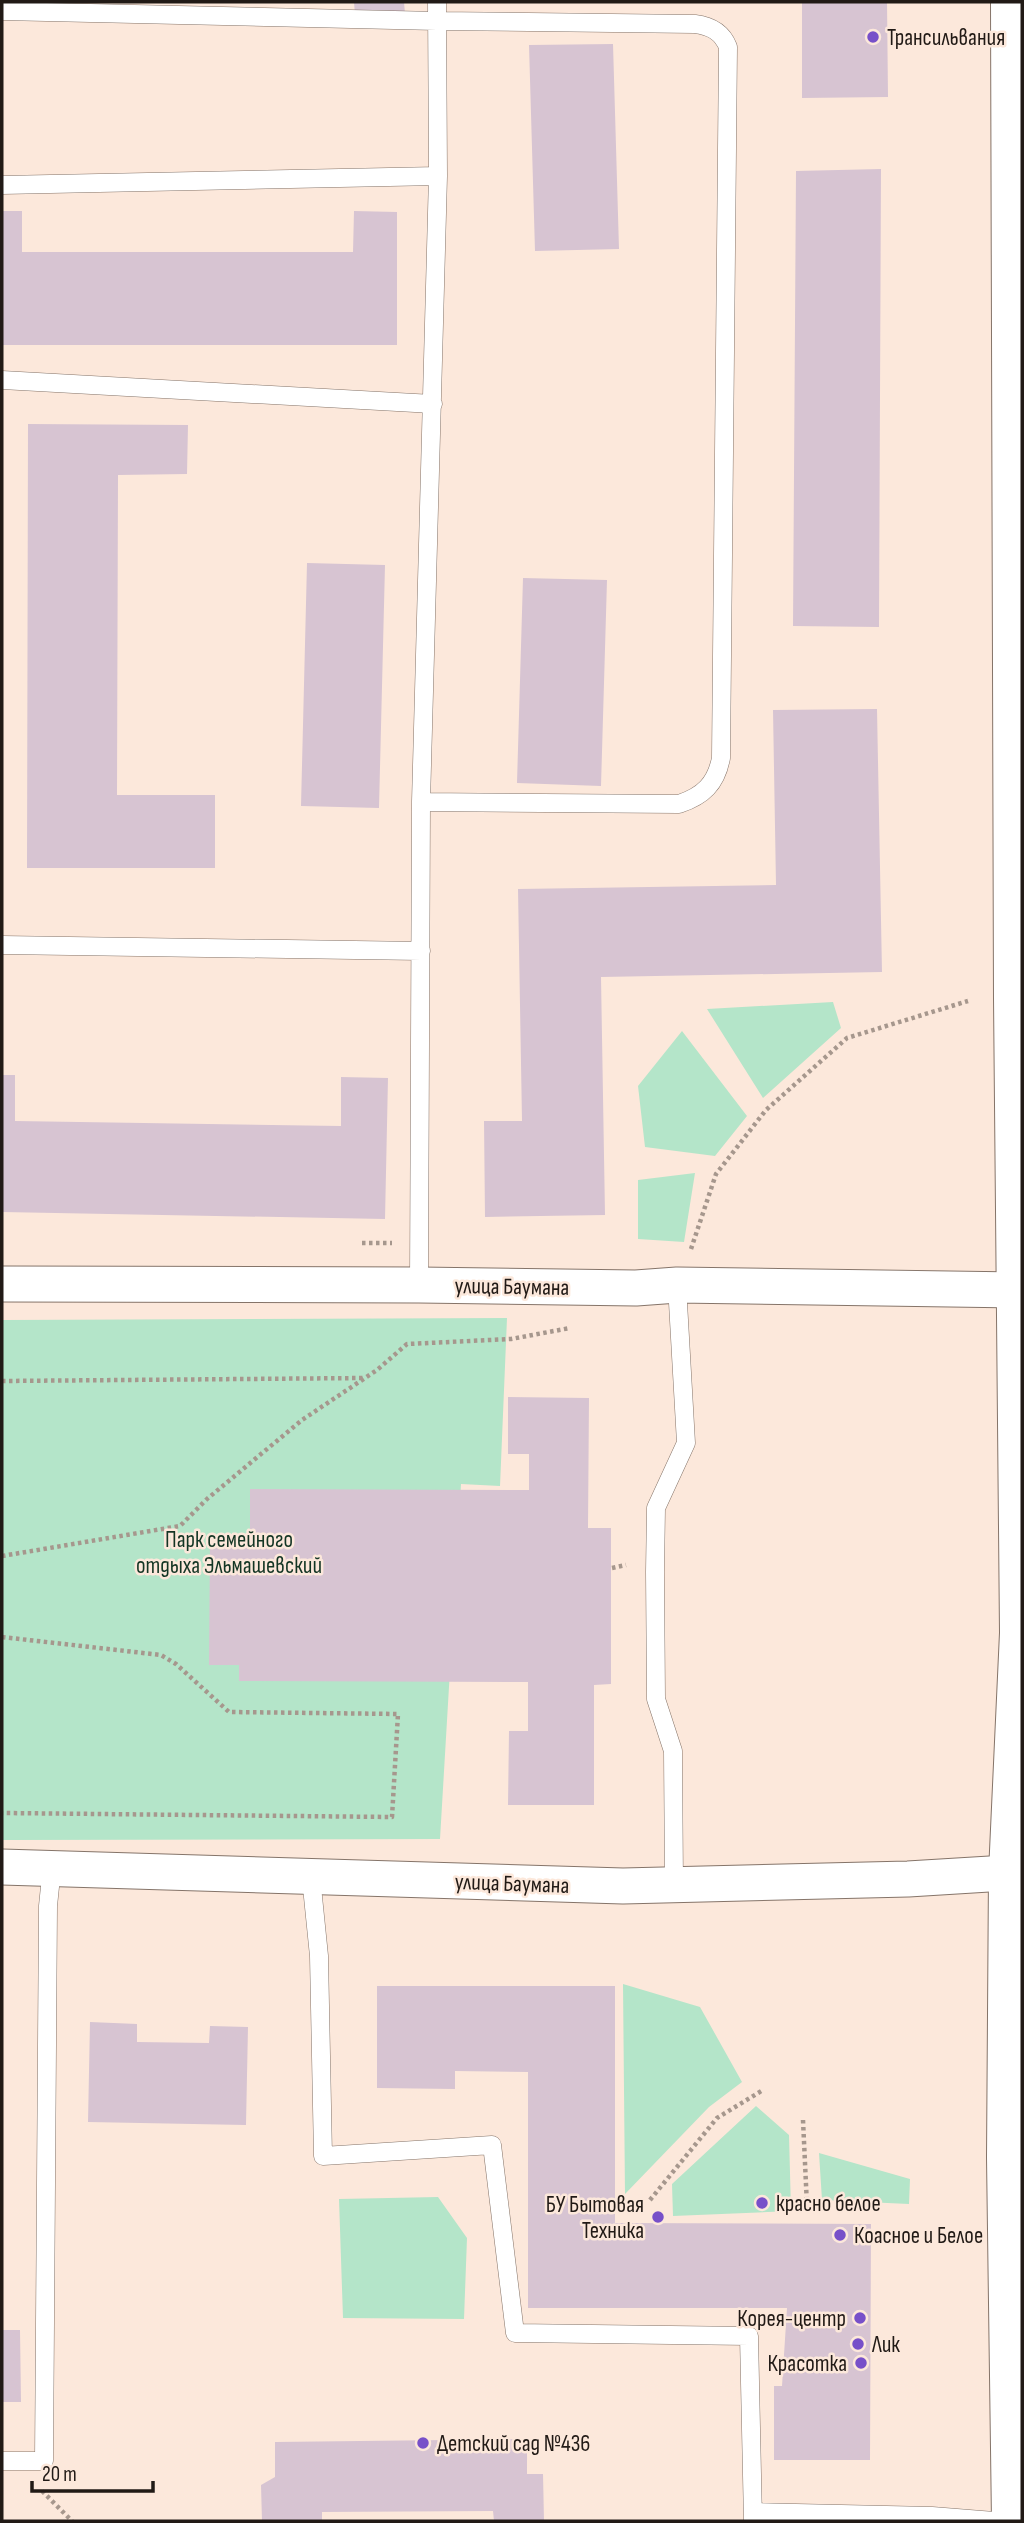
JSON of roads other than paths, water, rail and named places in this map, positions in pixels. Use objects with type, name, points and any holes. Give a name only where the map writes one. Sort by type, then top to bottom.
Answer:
[{"type":"main road","points":[[1010,2],[1021,1633],[1006,2158],[1011,2521]]},
{"type":"street","name":"улица Баумана","points":[[2,1284],[419,1284],[636,1288],[683,1270],[1018,1290]]},
{"type":"street","name":"улица Баумана","points":[[2,1867],[624,1886],[908,1879],[1015,1873]]},
{"type":"lane","points":[[419,1284],[421,802],[438,176],[437,2]]},
{"type":"lane","points":[[2,11],[695,24],[714,29],[725,39],[728,47],[722,758],[719,770],[712,784],[695,799],[679,804],[421,802]]},
{"type":"lane","points":[[2,186],[438,176]]},
{"type":"lane","points":[[2,380],[433,404]]},
{"type":"lane","points":[[2,945],[421,951]]},
{"type":"lane","points":[[674,1885],[673,1751],[656,1699],[655,1572],[656,1508],[686,1443],[683,1270]]},
{"type":"lane","points":[[2,2461],[44,2461],[48,1906],[52,1867]]},
{"type":"lane","points":[[311,1877],[319,1956],[323,2156],[492,2145],[515,2333],[750,2336],[753,2516],[932,2516],[994,2521]]},
{"type":"place","name":"Трансильвания","points":[[873,37]]},
{"type":"place","name":"красно белое","points":[[762,2203]]},
{"type":"place","name":"БУ Бытовая Техника","points":[[658,2217]]},
{"type":"place","name":"Коасное и Белое","points":[[840,2235]]},
{"type":"place","name":"Корея-центр","points":[[860,2318]]},
{"type":"place","name":"Лик","points":[[858,2344]]},
{"type":"place","name":"Красотка","points":[[861,2363]]},
{"type":"place","name":"Детский сад №436","points":[[423,2443]]},
{"type":"park label","name":"Парк семейного отдыха Эльмашевский","points":[[229,1552]]}]
